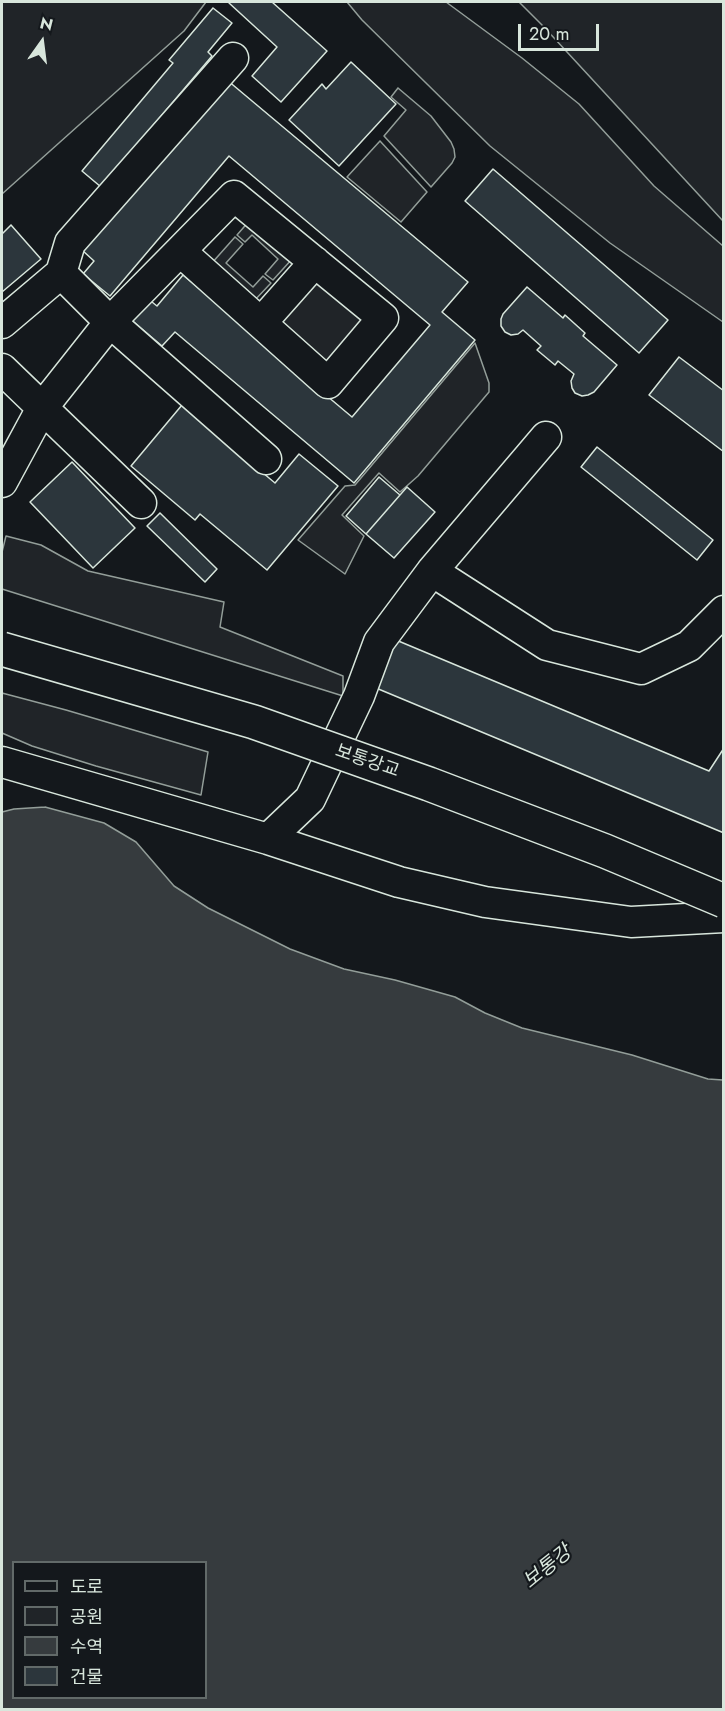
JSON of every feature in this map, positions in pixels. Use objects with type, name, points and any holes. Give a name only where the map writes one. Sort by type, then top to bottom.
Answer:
[{"type":"highway","name":"보통강교","points":[[2,649],[265,726],[528,821],[723,901]]},
{"type":"street","points":[[2,323],[62,273],[70,243],[234,58]]},
{"type":"street","points":[[2,482],[42,408],[110,322],[234,196],[383,318],[328,383],[180,251]]},
{"type":"street","points":[[261,323],[315,262]]},
{"type":"street","points":[[62,273],[110,322],[267,459]]},
{"type":"street","points":[[2,369],[141,503]]},
{"type":"street","points":[[268,839],[310,799],[358,696],[379,642],[432,572],[546,437]]},
{"type":"street","points":[[432,572],[547,645],[641,669],[689,646],[723,611]]},
{"type":"street","points":[[2,762],[268,839],[399,882],[485,902],[631,922],[723,916]]},
{"type":"green space","points":[[2,2],[206,2],[184,31],[2,194]]},
{"type":"green space","points":[[347,2],[446,2],[522,58],[579,104],[654,186],[723,246],[723,322],[610,243],[490,146],[362,20]]},
{"type":"green space","points":[[519,2],[723,2],[723,221],[543,26]]},
{"type":"green space","points":[[398,88],[431,116],[454,149],[455,157],[452,163],[431,187],[384,136],[406,110],[391,97]]},
{"type":"green space","points":[[380,141],[427,192],[401,222],[347,177]]},
{"type":"green space","points":[[250,220],[293,258],[273,280],[265,274],[278,259],[252,235],[245,242],[237,235]]},
{"type":"green space","points":[[235,237],[243,244],[226,263],[253,287],[263,276],[271,283],[253,302],[211,264]]},
{"type":"green space","points":[[314,276],[367,324],[328,368],[275,320]]},
{"type":"green space","points":[[475,343],[489,383],[489,392],[418,476],[400,492],[379,473],[342,515],[364,536],[345,574],[298,540],[345,486],[355,485]]},
{"type":"green space","points":[[6,536],[41,545],[88,571],[224,602],[220,627],[343,676],[343,696],[2,589],[2,552]]},
{"type":"green space","points":[[2,693],[208,752],[201,795],[96,766],[32,746],[2,733]]},
{"type":"water","name":"보통강","points":[[45,807],[104,823],[136,842],[174,886],[208,908],[290,949],[344,969],[395,980],[455,997],[485,1013],[522,1028],[632,1055],[708,1079],[723,1080],[723,1709],[2,1709],[2,812]]},
{"type":"building","points":[[272,2],[327,51],[281,102],[252,76],[277,47],[229,3]]},
{"type":"building","points":[[213,8],[232,23],[208,52],[212,56],[101,187],[82,171],[173,63],[169,60]]},
{"type":"building","points":[[351,62],[396,104],[339,166],[289,120],[322,84],[326,89]]},
{"type":"building","points":[[227,80],[468,282],[442,312],[475,340],[354,483],[175,332],[162,346],[130,319],[147,298],[157,306],[183,275],[352,417],[430,325],[229,156],[110,296],[83,274],[94,261],[82,250]]},
{"type":"building","points":[[493,169],[668,320],[639,353],[465,201]]},
{"type":"building","points":[[11,225],[41,259],[2,292],[2,234]]},
{"type":"building","points":[[527,287],[563,318],[565,315],[585,333],[583,336],[617,365],[594,392],[582,396],[575,393],[571,381],[574,374],[558,361],[555,365],[537,350],[541,346],[523,330],[511,335],[501,326],[503,314]]},
{"type":"building","points":[[679,357],[724,391],[724,452],[649,395]]},
{"type":"building","points":[[182,405],[275,483],[299,454],[338,486],[267,570],[200,514],[195,520],[131,466]]},
{"type":"building","points":[[597,447],[713,540],[697,560],[581,467]]},
{"type":"building","points":[[72,462],[135,528],[93,568],[30,502]]},
{"type":"building","points":[[379,477],[400,495],[366,534],[346,516]]},
{"type":"building","points":[[407,487],[435,512],[394,558],[366,534]]},
{"type":"building","points":[[160,513],[217,569],[205,582],[147,526]]},
{"type":"building","points":[[396,640],[709,771],[724,748],[724,833],[376,688]]}]
